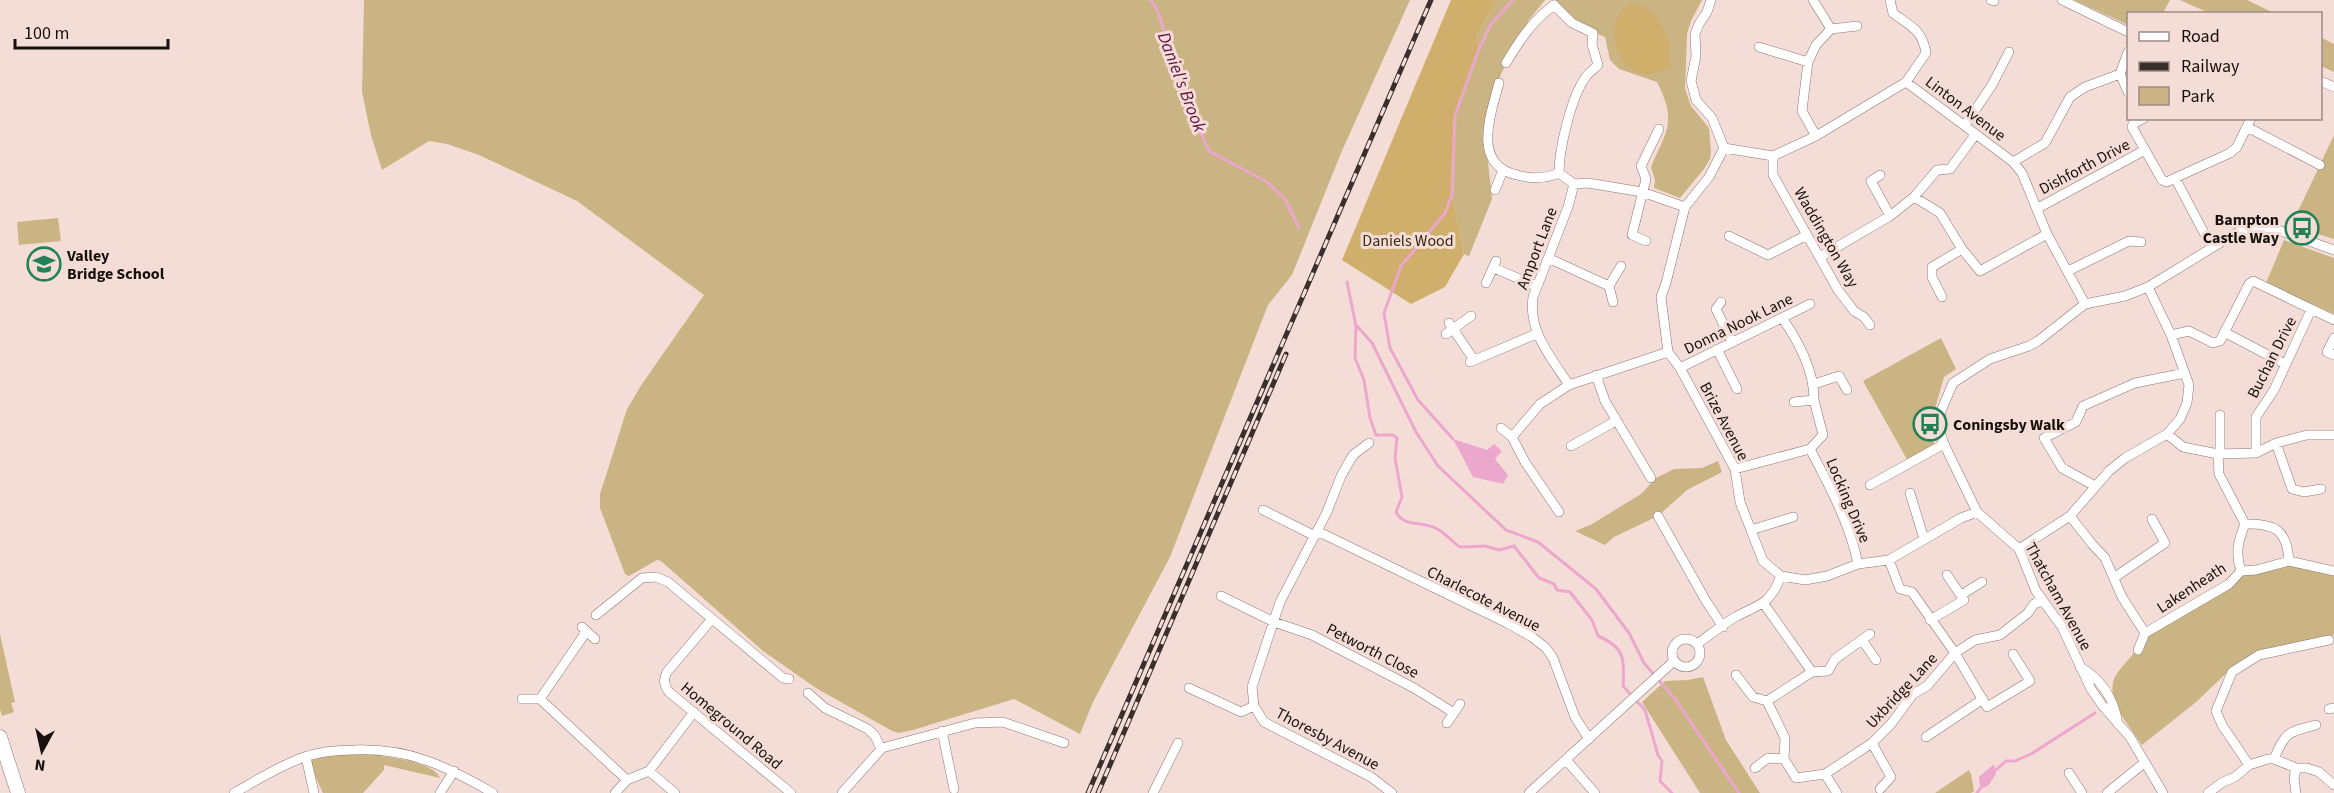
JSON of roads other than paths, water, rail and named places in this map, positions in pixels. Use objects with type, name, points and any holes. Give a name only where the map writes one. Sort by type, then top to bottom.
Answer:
[{"type":"main road","points":[[0,737],[18,793]]},
{"type":"street","points":[[1711,0],[1695,34],[1696,56],[1691,81],[1696,100],[1712,118],[1724,148],[1773,156]]},
{"type":"street","points":[[1813,0],[1832,29]]},
{"type":"street","points":[[1890,0],[1893,13],[1921,34],[1924,42],[1926,53],[1906,82]]},
{"type":"street","points":[[2062,0],[2127,32]]},
{"type":"street","points":[[1506,63],[1537,17],[1554,4],[1572,23],[1593,33],[1592,44],[1598,65],[1585,77],[1580,86],[1558,157],[1559,173]]},
{"type":"street","points":[[1816,136],[1802,111],[1809,62],[1816,45],[1832,29],[1857,26]]},
{"type":"street","points":[[1759,47],[1809,62]]},
{"type":"street","points":[[1965,125],[1992,85],[2009,52]]},
{"type":"street","points":[[2127,55],[2120,74],[2127,90]]},
{"type":"street","points":[[2013,162],[2044,143],[2070,97],[2085,87],[2120,74]]},
{"type":"street","name":"Linton Avenue","points":[[1773,156],[1816,136],[1906,82],[2013,162],[2022,173],[2047,234],[2085,304]]},
{"type":"street","points":[[1499,83],[1489,118],[1487,139],[1493,161],[1503,170],[1527,178],[1548,177],[1559,173]]},
{"type":"street","points":[[2142,120],[2133,124],[2132,127],[2162,180],[2167,182],[2230,153],[2237,147],[2249,123],[2320,165]]},
{"type":"street","points":[[1646,241],[1632,235],[1646,179],[1641,166],[1659,129]]},
{"type":"street","points":[[1820,257],[1890,216],[1914,197],[1937,170],[1950,169],[1975,135]]},
{"type":"street","name":"Brize Avenue","points":[[1724,148],[1709,177],[1684,207],[1666,283],[1660,297],[1668,352],[1680,368],[1735,469],[1740,502],[1763,561],[1781,576]]},
{"type":"street","name":"Dishforth Drive","points":[[2038,208],[2145,150]]},
{"type":"street","name":"Waddington Way","points":[[1773,156],[1773,175],[1838,290],[1854,312],[1864,317],[1870,325]]},
{"type":"street","points":[[1495,190],[1503,170]]},
{"type":"street","points":[[1559,173],[1574,184],[1588,183],[1642,192],[1684,207]]},
{"type":"street","points":[[1880,175],[1871,182],[1890,216]]},
{"type":"street","points":[[2175,178],[2211,246]]},
{"type":"street","name":"Amport Lane","points":[[1569,385],[1536,334],[1531,310],[1536,286],[1568,207],[1574,184]]},
{"type":"street","points":[[1914,197],[1940,213],[1962,249],[1980,271],[2047,234]]},
{"type":"street","name":"Thatcham Avenue","points":[[2163,793],[2130,737],[2118,724],[2112,700],[2104,687],[2096,676],[2080,667],[2062,627],[2042,601],[2019,549],[1977,512],[1944,444],[1939,429],[1941,411],[1953,383],[1990,359],[2038,341],[2085,304],[2126,296],[2148,287],[2211,246],[2236,233],[2258,227],[2273,228],[2334,250]]},
{"type":"street","points":[[1729,236],[1768,255],[1808,235]]},
{"type":"street","points":[[2068,271],[2129,241],[2141,242]]},
{"type":"street","points":[[1942,297],[1932,278],[1932,267],[1962,249]]},
{"type":"street","points":[[1548,258],[1609,286]]},
{"type":"street","points":[[1486,283],[1495,265],[1536,286]]},
{"type":"street","points":[[1613,302],[1609,286],[1621,266]]},
{"type":"street","name":"Buchan Drive","points":[[2224,332],[2248,284],[2253,281],[2334,320]]},
{"type":"street","points":[[2019,549],[2070,516],[2125,458],[2167,434],[2180,419],[2187,403],[2190,385],[2171,335],[2148,287]]},
{"type":"street","points":[[1721,302],[1716,309],[1732,342]]},
{"type":"street","name":"Donna Nook Lane","points":[[1680,368],[1784,319],[1810,304]]},
{"type":"street","name":"Buchan Drive","points":[[2256,453],[2256,417],[2274,390],[2312,310]]},
{"type":"street","points":[[1471,316],[1449,329],[1472,361],[1536,334]]},
{"type":"street","points":[[1735,469],[1810,449],[1823,435],[1814,400],[1814,384],[1798,341],[1784,319]]},
{"type":"street","points":[[2171,335],[2189,331],[2213,343],[2220,341],[2224,332],[2286,364]]},
{"type":"street","points":[[2334,338],[2327,352],[2334,355]]},
{"type":"street","points":[[1717,350],[1737,389]]},
{"type":"street","points":[[1512,437],[1540,404],[1569,385],[1668,352]]},
{"type":"street","points":[[1814,384],[1839,376],[1844,367]]},
{"type":"street","points":[[2096,486],[2062,468],[2044,438],[2076,422],[2083,406],[2135,383],[2186,374]]},
{"type":"street","points":[[1596,375],[1605,401],[1651,478]]},
{"type":"street","points":[[1839,376],[1847,390]]},
{"type":"street","points":[[1794,402],[1814,400]]},
{"type":"street","points":[[2220,416],[2218,474],[2245,524],[2236,554],[2241,572]]},
{"type":"street","points":[[1571,446],[1616,421]]},
{"type":"street","points":[[1501,428],[1512,437],[1525,462],[1559,512]]},
{"type":"street","points":[[2167,434],[2183,447],[2219,454],[2256,453],[2276,443],[2307,435],[2334,435]]},
{"type":"street","name":"Thoresby Avenue","points":[[1369,443],[1353,455],[1341,476],[1316,533],[1280,602],[1252,687],[1254,706],[1264,722],[1371,777],[1392,793]]},
{"type":"street","points":[[2276,443],[2292,489],[2304,492],[2321,489]]},
{"type":"street","points":[[1870,485],[1944,444]]},
{"type":"street","name":"Locking Drive","points":[[1810,449],[1833,495],[1855,550],[1858,564]]},
{"type":"street","points":[[1901,501],[1911,496],[1924,539]]},
{"type":"street","points":[[1263,510],[1316,533]]},
{"type":"street","points":[[1697,644],[1736,617],[1764,604],[1781,576],[1805,580],[1827,576],[1858,564],[1889,560],[1961,518],[1977,512]]},
{"type":"street","points":[[1658,516],[1691,576],[1723,627]]},
{"type":"street","name":"Lakenheath","points":[[2070,516],[2105,558],[2122,597],[2145,633]]},
{"type":"street","points":[[1751,530],[1793,517]]},
{"type":"street","points":[[2115,577],[2165,543],[2152,519]]},
{"type":"street","points":[[2245,524],[2264,524],[2277,528],[2288,546],[2289,561],[2334,571]]},
{"type":"street","name":"Charlecote Avenue","points":[[1316,533],[1532,637],[1546,648],[1553,658],[1575,717],[1588,740]]},
{"type":"street","points":[[1889,560],[1900,589],[1912,592],[1955,653],[1987,707],[2030,681],[2013,654]]},
{"type":"street","name":"Lakenheath","points":[[2138,650],[2145,633],[2229,584],[2241,572],[2289,561]]},
{"type":"street","points":[[1930,620],[1964,600],[1947,575]]},
{"type":"street","points":[[596,615],[642,578],[656,577],[668,582],[783,678],[789,679]]},
{"type":"street","points":[[1961,595],[1982,582]]},
{"type":"street","points":[[1221,596],[1274,622]]},
{"type":"street","name":"Uxbridge Lane","points":[[1784,759],[1796,778],[1825,774],[1872,743],[1891,724],[1913,694],[1927,686],[1955,653],[1975,640],[2000,635],[2028,613],[2034,604],[2042,601]]},
{"type":"street","points":[[1764,604],[1812,672]]},
{"type":"street","name":"Homeground Road","points":[[712,619],[665,677],[664,682],[669,692],[791,793]]},
{"type":"street","name":"Petworth Close","points":[[1274,622],[1312,635],[1414,688],[1454,713]]},
{"type":"street","points":[[540,699],[584,629],[594,639]]},
{"type":"street","points":[[1686,639],[1697,644],[1700,657],[1695,664],[1682,667],[1674,661],[1673,649],[1678,642],[1686,639]]},
{"type":"street","points":[[1767,701],[1812,672],[1828,671],[1835,659],[1861,640],[1876,660]]},
{"type":"street","points":[[2249,765],[2222,725],[2216,711],[2232,672],[2259,655],[2329,640]]},
{"type":"street","points":[[1529,793],[1674,661]]},
{"type":"street","points":[[1736,675],[1753,697],[1767,701],[1785,738],[1784,759],[1768,758],[1755,768]]},
{"type":"street","name":"Thoresby Avenue","points":[[1189,688],[1241,712],[1254,706]]},
{"type":"street","points":[[808,693],[814,705],[868,729],[875,736],[881,749]]},
{"type":"street","points":[[522,699],[540,699],[627,780]]},
{"type":"street","points":[[1926,737],[1983,699]]},
{"type":"street","points":[[1447,723],[1460,704]]},
{"type":"street","points":[[615,793],[627,780],[649,771],[694,712]]},
{"type":"street","points":[[843,793],[881,749],[975,723],[1004,722],[1064,743]]},
{"type":"street","points":[[2274,759],[2282,739],[2290,732],[2316,725]]},
{"type":"street","points":[[942,732],[953,791],[965,793]]},
{"type":"street","points":[[1164,793],[1154,791],[1178,743]]},
{"type":"street","name":"Uxbridge Lane","points":[[1872,743],[1895,775],[1880,789]]},
{"type":"street","points":[[234,793],[270,772],[306,757],[342,750],[380,749],[424,759],[454,771],[493,793]]},
{"type":"street","points":[[306,757],[314,793]]},
{"type":"street","points":[[2208,793],[2223,782],[2235,777],[2249,765],[2274,759],[2296,768],[2307,768],[2319,772],[2334,785]]},
{"type":"street","points":[[1566,760],[1595,793]]},
{"type":"street","points":[[2107,793],[2144,763]]},
{"type":"street","points":[[2296,768],[2294,778],[2296,793]]},
{"type":"street","points":[[440,793],[454,771]]},
{"type":"street","points":[[649,771],[675,793]]},
{"type":"street","points":[[2069,773],[2082,793]]},
{"type":"street","points":[[1825,774],[1837,793]]},
{"type":"waterway","name":"Daniel's Brook","points":[[1151,0],[1158,12],[1187,101],[1209,151],[1267,182],[1285,199],[1299,228]]},
{"type":"waterway","points":[[1453,439],[1418,400],[1390,348],[1384,313],[1401,266],[1445,213],[1452,195],[1455,115],[1479,49],[1491,24],[1513,0]]},
{"type":"waterway","name":"Daniel's Brook","points":[[1347,282],[1356,326],[1355,358],[1364,380],[1370,418],[1376,435],[1393,435],[1397,438],[1395,458],[1402,497],[1396,512],[1399,517],[1408,522],[1437,528],[1460,547],[1485,546],[1499,550],[1514,546],[1539,578],[1554,584],[1557,590],[1570,592],[1592,620],[1598,636],[1618,649],[1624,668],[1623,686],[1645,710],[1658,755],[1662,761],[1660,781],[1672,793]]},
{"type":"waterway","points":[[1358,327],[1372,343],[1416,432],[1438,466],[1506,530],[1538,542],[1596,589],[1629,633],[1644,663],[1675,699],[1739,793]]},
{"type":"waterway","points":[[1996,770],[2006,761],[2015,761],[2031,754],[2095,713]]},
{"type":"waterway","points":[[1977,793],[1980,789]]},
{"type":"railway","points":[[1088,793],[1431,0]]},
{"type":"railway","points":[[1098,793],[1286,354]]},
{"type":"place","name":"Bampton Castle Way","points":[[2302,228]]},
{"type":"place","name":"Valley Bridge School","points":[[44,264]]},
{"type":"place","name":"Coningsby Walk","points":[[1930,424]]},
{"type":"park label","name":"Daniels Wood","points":[[1408,240]]}]
